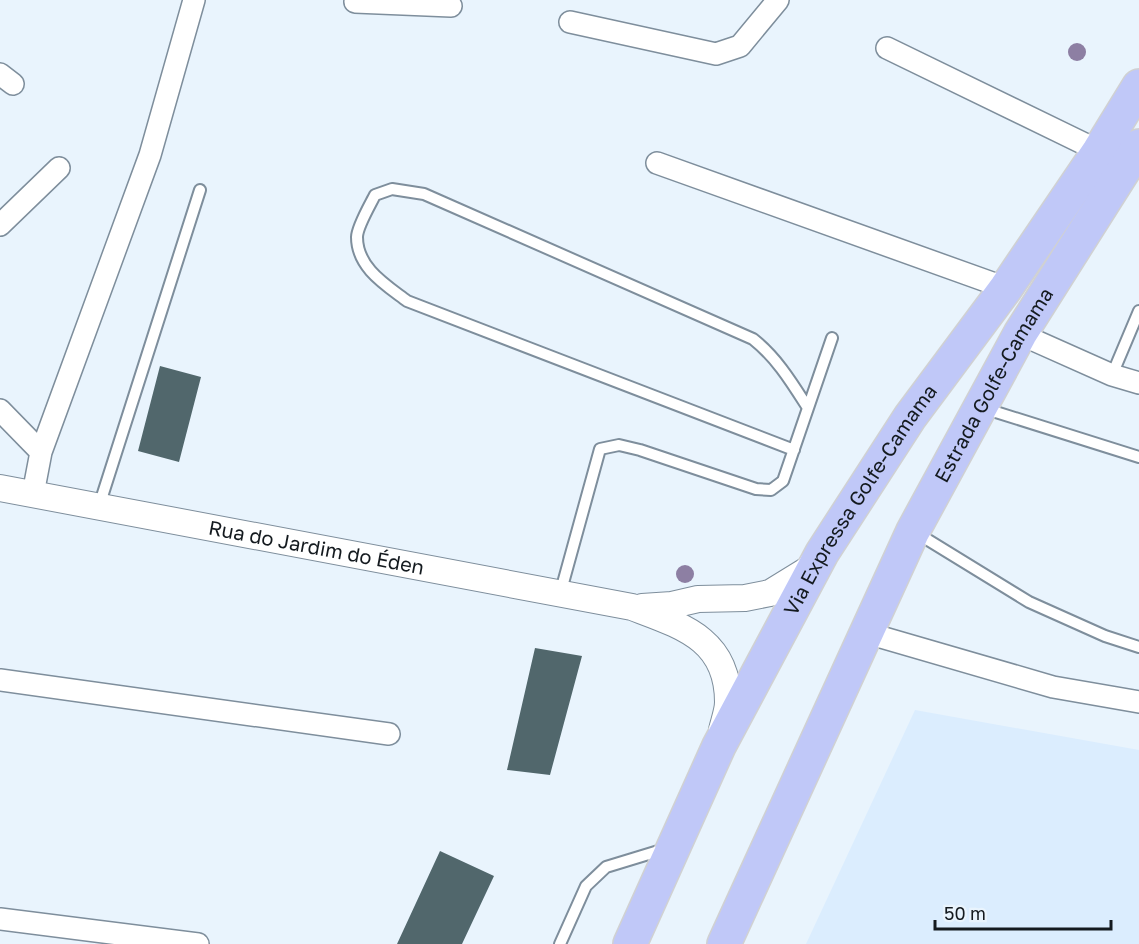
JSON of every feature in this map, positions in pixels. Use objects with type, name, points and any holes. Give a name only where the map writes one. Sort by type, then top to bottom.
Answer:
[{"type":"highway","name":"Via Expressa Golfe-Camama","points":[[630,944],[718,746],[822,553],[910,417],[1006,288],[1099,151],[1139,86]]},
{"type":"highway","name":"Estrada Golfe-Camama","points":[[867,633],[913,531],[1020,334],[1139,146]]},
{"type":"highway","points":[[724,944],[867,633]]},
{"type":"street","points":[[33,494],[40,452],[150,155],[194,0]]},
{"type":"street","points":[[570,22],[716,54],[740,46],[778,0]]},
{"type":"street","points":[[355,2],[451,10]]},
{"type":"street","points":[[887,48],[1099,151]]},
{"type":"street","points":[[657,163],[1006,288]]},
{"type":"street","points":[[0,225],[59,168]]},
{"type":"street","points":[[1020,334],[1112,375],[1139,383]]},
{"type":"street","points":[[0,410],[40,452]]},
{"type":"street","name":"Rua do Jardim do Éden","points":[[0,488],[633,608]]},
{"type":"street","points":[[633,608],[672,605],[698,599],[746,597],[770,593],[809,569],[822,553]]},
{"type":"street","points":[[633,608],[680,625],[709,645],[723,671],[728,703],[718,746]]},
{"type":"street","points":[[867,633],[1053,687],[1139,702]]},
{"type":"street","points":[[0,680],[389,734]]},
{"type":"street","points":[[0,919],[198,944]]},
{"type":"lane","points":[[794,450],[407,301],[381,282],[366,266],[357,236],[375,195],[392,189],[424,194],[753,339],[774,358],[808,408]]},
{"type":"lane","points":[[98,507],[200,190]]},
{"type":"lane","points":[[1112,375],[1139,311]]},
{"type":"lane","points":[[560,594],[600,449],[619,445],[640,450],[756,489],[771,490],[783,481],[832,338]]},
{"type":"lane","points":[[980,407],[1139,457]]},
{"type":"lane","points":[[913,531],[1029,602],[1105,636],[1139,647]]},
{"type":"lane","points":[[560,944],[586,886],[606,867],[674,846]]},
{"type":"shaded area","points":[[915,710],[1139,750],[1139,944],[806,944]]},
{"type":"building","points":[[160,366],[201,377],[179,462],[138,451]]},
{"type":"building","points":[[535,648],[582,656],[550,775],[507,770]]},
{"type":"building","points":[[440,851],[494,876],[462,944],[397,944]]}]
